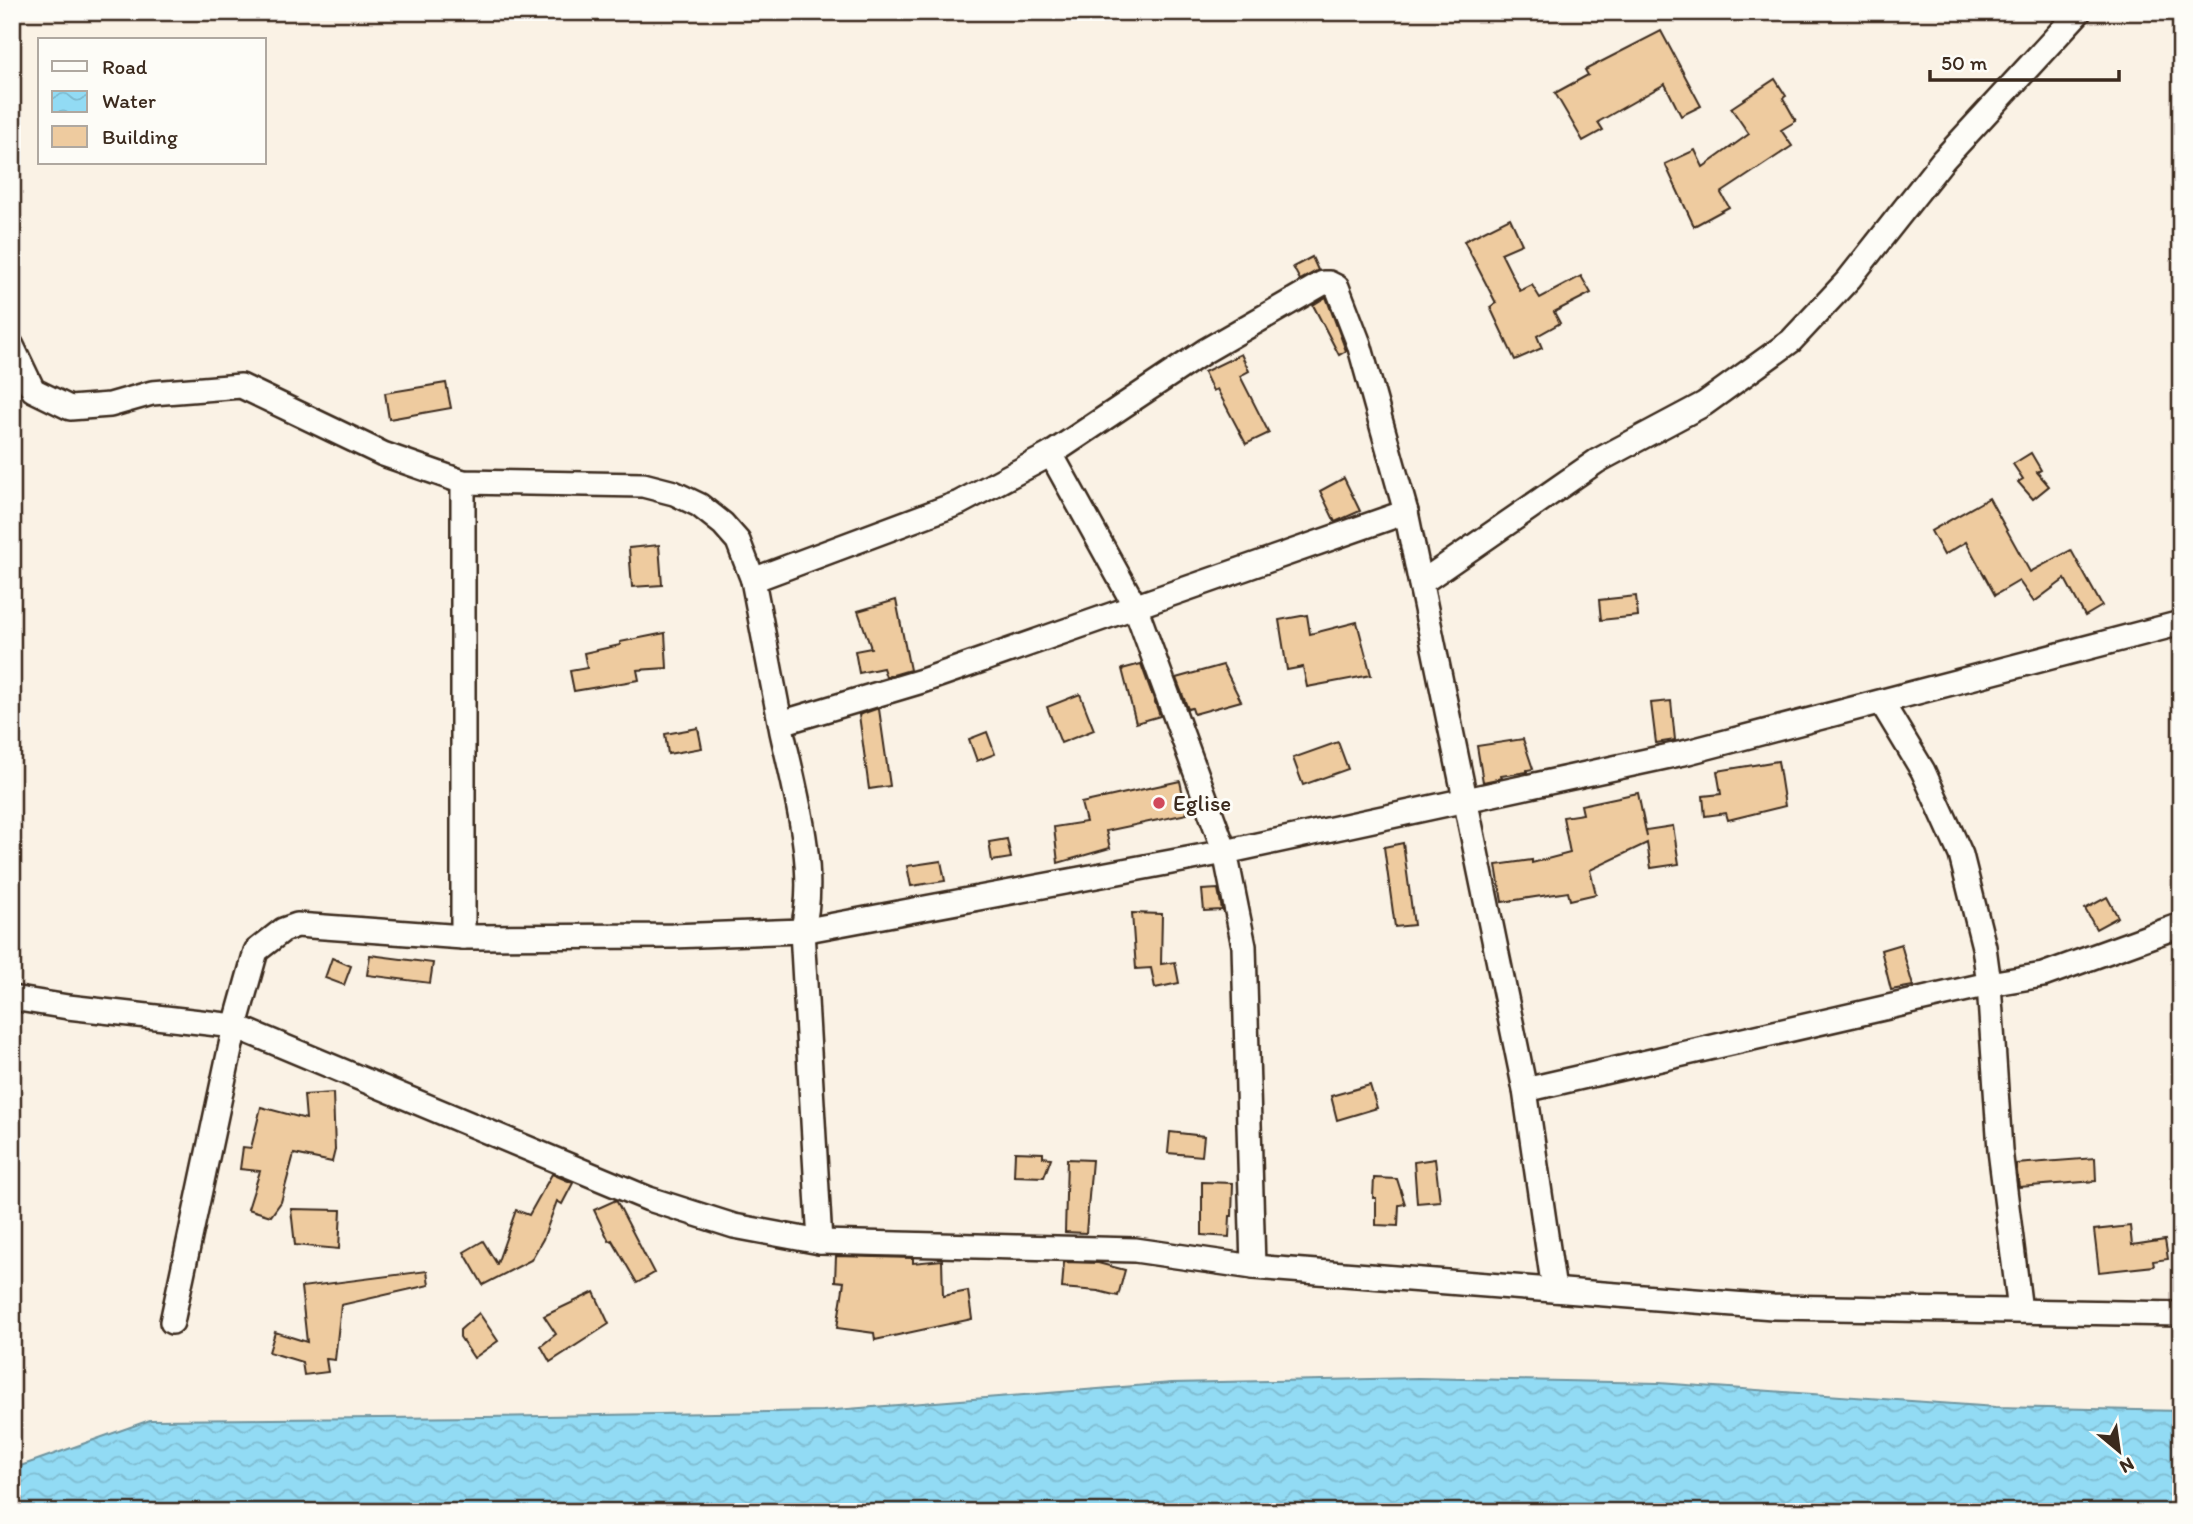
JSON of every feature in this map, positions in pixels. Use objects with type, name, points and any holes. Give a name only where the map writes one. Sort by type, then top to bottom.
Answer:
[{"type":"street","points":[[1421,583],[1597,461],[1704,404],[1791,341],[1849,279],[1943,160],[2079,12]]},
{"type":"street","points":[[753,580],[959,503],[1051,454],[1205,351],[1323,283],[1337,287],[1359,344],[1406,512],[1525,1090],[1554,1290]]},
{"type":"street","points":[[12,346],[33,390],[70,408],[110,405],[152,393],[241,386],[383,454],[463,482],[643,485],[674,493],[699,505],[723,524],[738,541],[753,580],[804,833],[808,890],[803,931],[820,1242]]},
{"type":"street","points":[[1051,454],[1135,606],[1225,852],[1244,946],[1253,1267]]},
{"type":"street","points":[[463,482],[463,937]]},
{"type":"street","points":[[781,723],[922,681],[1406,512]]},
{"type":"street","points":[[172,1322],[236,1026],[256,951],[283,930],[297,925],[463,937],[672,936],[803,931],[1225,852],[1688,752],[2181,622]]},
{"type":"street","points":[[1882,703],[1923,771],[1961,855],[1984,947],[2000,1150],[2020,1311]]},
{"type":"street","points":[[1525,1090],[1989,984],[2043,975],[2181,925]]},
{"type":"street","points":[[12,998],[236,1026],[649,1199],[734,1226],[820,1242],[1135,1250],[1253,1267],[1773,1307],[2181,1314]]},
{"type":"water","points":[[1418,1378],[1659,1383],[1996,1407],[2181,1411],[2181,1512],[12,1512],[12,1469],[150,1420],[823,1411],[1172,1383]]},
{"type":"building","points":[[1661,31],[1701,106],[1681,116],[1665,84],[1598,122],[1603,130],[1583,141],[1555,93],[1588,75],[1585,70]]},
{"type":"building","points":[[1775,79],[1786,96],[1783,98],[1796,121],[1781,130],[1792,146],[1721,193],[1729,207],[1694,226],[1665,164],[1695,150],[1703,167],[1749,134],[1731,108]]},
{"type":"building","points":[[1510,218],[1522,244],[1501,253],[1520,291],[1532,285],[1540,298],[1581,276],[1591,293],[1554,312],[1560,323],[1537,336],[1542,348],[1515,360],[1490,307],[1496,303],[1464,241]]},
{"type":"building","points":[[1312,257],[1318,270],[1300,280],[1293,267]]},
{"type":"building","points":[[1326,297],[1346,351],[1339,355],[1313,305]]},
{"type":"building","points":[[1241,354],[1249,371],[1240,376],[1269,433],[1246,444],[1217,389],[1213,391],[1204,372]]},
{"type":"building","points":[[446,383],[451,408],[389,419],[385,393]]},
{"type":"building","points":[[2031,453],[2041,470],[2037,472],[2049,486],[2033,499],[2018,482],[2023,479],[2013,464]]},
{"type":"building","points":[[1344,478],[1360,511],[1335,522],[1320,491]]},
{"type":"building","points":[[1989,498],[2030,572],[2071,550],[2102,606],[2085,616],[2065,579],[2034,602],[2019,581],[1995,595],[1966,542],[1944,555],[1931,531]]},
{"type":"building","points":[[659,545],[662,585],[632,587],[629,548]]},
{"type":"building","points":[[1636,596],[1638,616],[1601,620],[1599,600]]},
{"type":"building","points":[[896,600],[910,670],[886,677],[883,668],[859,673],[855,651],[871,648],[858,611]]},
{"type":"building","points":[[1307,615],[1310,634],[1357,622],[1371,675],[1307,687],[1303,667],[1287,670],[1279,620]]},
{"type":"building","points":[[665,633],[667,668],[637,670],[639,680],[574,691],[570,671],[587,668],[584,653]]},
{"type":"building","points":[[1141,664],[1160,716],[1136,723],[1122,669]]},
{"type":"building","points":[[1223,665],[1241,701],[1194,714],[1192,708],[1188,709],[1176,678]]},
{"type":"building","points":[[1080,694],[1094,730],[1061,743],[1047,707]]},
{"type":"building","points":[[1671,701],[1675,740],[1656,743],[1651,703]]},
{"type":"building","points":[[879,709],[890,786],[869,789],[859,715]]},
{"type":"building","points":[[698,728],[702,748],[668,754],[665,734]]},
{"type":"building","points":[[987,732],[995,754],[977,761],[969,739]]},
{"type":"building","points":[[1523,739],[1533,769],[1483,782],[1477,746]]},
{"type":"building","points":[[1338,742],[1348,769],[1303,785],[1293,758]]},
{"type":"building","points":[[1778,761],[1785,806],[1728,820],[1726,813],[1705,816],[1703,796],[1721,794],[1717,771]]},
{"type":"building","points":[[1180,781],[1187,814],[1106,831],[1110,848],[1058,863],[1054,827],[1086,822],[1081,803]]},
{"type":"building","points":[[1638,793],[1647,837],[1646,830],[1673,826],[1679,864],[1651,868],[1647,843],[1590,870],[1596,894],[1570,900],[1568,892],[1502,902],[1496,865],[1532,860],[1532,863],[1570,853],[1563,817],[1583,814],[1581,805]]},
{"type":"building","points":[[1007,839],[1011,858],[992,861],[989,842]]},
{"type":"building","points":[[1403,843],[1414,925],[1395,927],[1384,847]]},
{"type":"building","points":[[941,861],[945,881],[911,886],[907,866]]},
{"type":"building","points":[[1218,889],[1222,910],[1204,911],[1202,890]]},
{"type":"building","points":[[2107,897],[2118,917],[2096,929],[2085,909]]},
{"type":"building","points":[[1132,913],[1162,914],[1161,964],[1175,962],[1179,983],[1155,988],[1151,968],[1136,969]]},
{"type":"building","points":[[1901,944],[1913,986],[1891,990],[1881,950]]},
{"type":"building","points":[[370,955],[433,963],[430,983],[367,975]]},
{"type":"building","points":[[332,958],[351,966],[344,985],[325,978]]},
{"type":"building","points":[[1370,1085],[1377,1108],[1337,1120],[1331,1096]]},
{"type":"building","points":[[333,1093],[335,1150],[332,1162],[294,1154],[281,1202],[271,1216],[248,1209],[260,1171],[240,1169],[243,1147],[251,1148],[261,1107],[306,1119],[304,1095]]},
{"type":"building","points":[[1170,1132],[1204,1136],[1202,1156],[1168,1153]]},
{"type":"building","points":[[1015,1152],[1043,1153],[1043,1157],[1051,1158],[1044,1177],[1014,1176]]},
{"type":"building","points":[[2095,1158],[2096,1181],[2019,1187],[2016,1164]]},
{"type":"building","points":[[1067,1159],[1092,1160],[1086,1233],[1065,1232]]},
{"type":"building","points":[[1435,1159],[1440,1201],[1417,1203],[1414,1162]]},
{"type":"building","points":[[552,1174],[573,1183],[562,1204],[557,1201],[543,1239],[531,1260],[483,1285],[464,1252],[483,1241],[497,1264],[516,1210],[529,1215]]},
{"type":"building","points":[[1374,1178],[1397,1179],[1405,1204],[1399,1205],[1398,1226],[1376,1225]]},
{"type":"building","points":[[1202,1182],[1233,1183],[1229,1237],[1202,1235]]},
{"type":"building","points":[[616,1200],[654,1273],[637,1283],[612,1240],[609,1241],[594,1210]]},
{"type":"building","points":[[291,1209],[341,1210],[339,1249],[295,1245]]},
{"type":"building","points":[[2130,1226],[2132,1245],[2165,1240],[2168,1259],[2153,1261],[2154,1266],[2099,1272],[2094,1230]]},
{"type":"building","points":[[836,1256],[913,1258],[913,1263],[942,1260],[943,1296],[968,1291],[972,1319],[875,1340],[874,1333],[837,1328],[844,1282],[835,1281]]},
{"type":"building","points":[[1064,1262],[1098,1263],[1125,1270],[1118,1296],[1098,1291],[1062,1288]]},
{"type":"building","points":[[427,1271],[429,1285],[341,1305],[335,1360],[326,1359],[328,1372],[304,1375],[302,1362],[269,1352],[275,1332],[307,1342],[301,1287]]},
{"type":"building","points":[[594,1292],[609,1324],[550,1362],[541,1346],[556,1334],[544,1316]]},
{"type":"building","points":[[479,1313],[498,1341],[474,1358],[460,1337],[460,1330]]},
{"type":"place","name":"Eglise","points":[[1159,803]]}]
